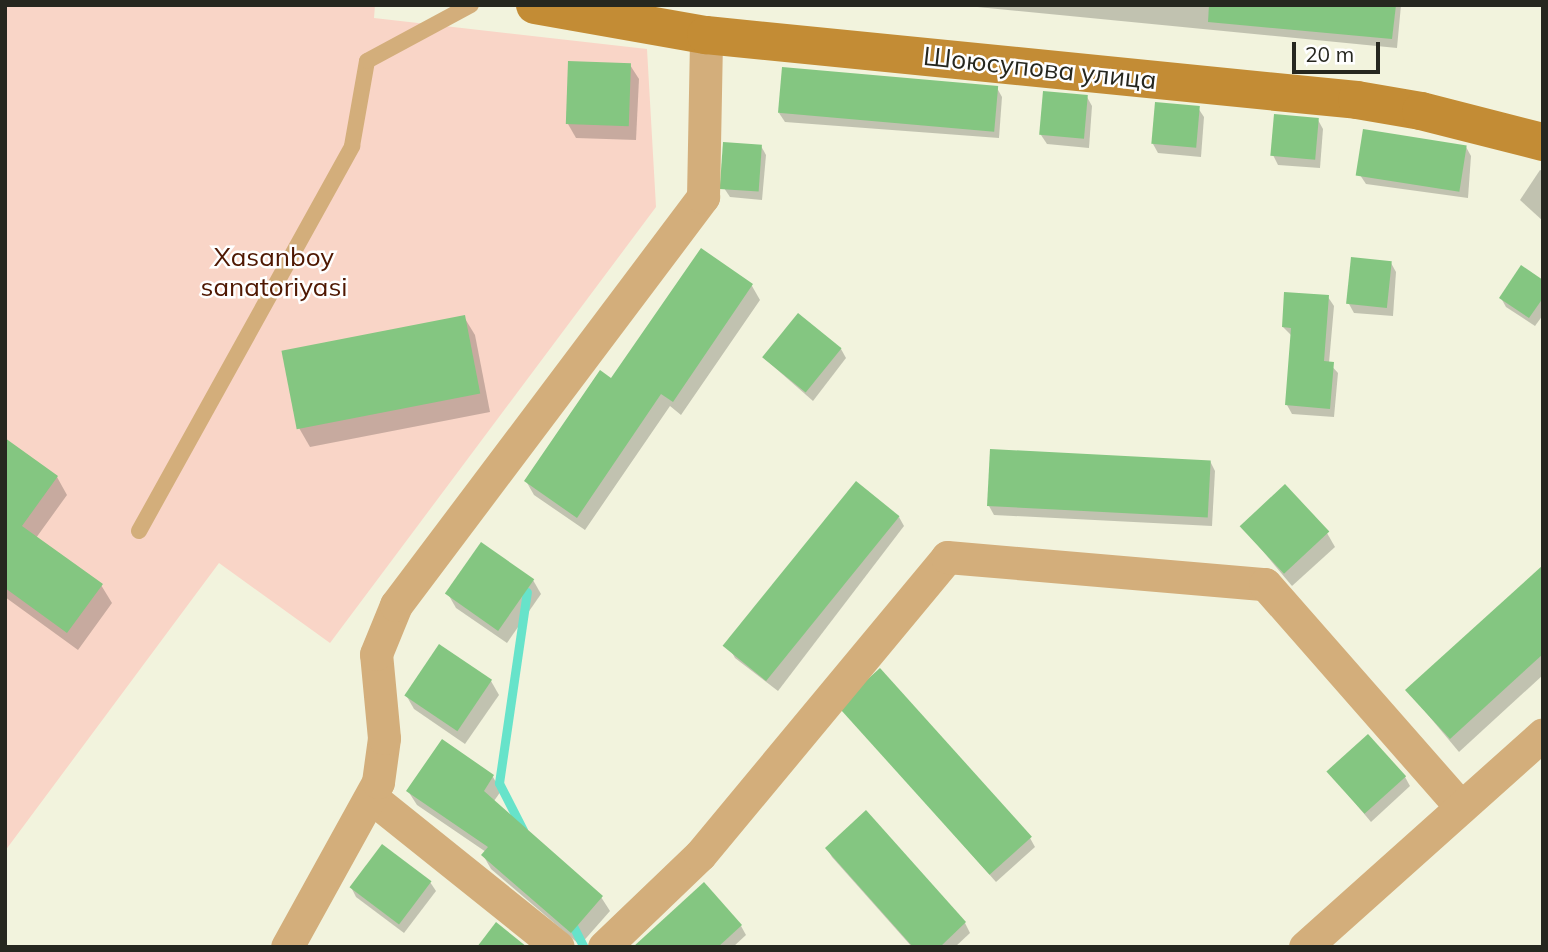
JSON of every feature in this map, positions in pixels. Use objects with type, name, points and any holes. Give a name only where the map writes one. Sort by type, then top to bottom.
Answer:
[{"type":"street","name":"Шоюсупова улица","points":[[535,5],[585,11],[706,35],[1357,100],[1421,111],[1543,142]]},
{"type":"street","points":[[287,947],[372,798],[384,738],[376,654],[396,606],[703,197],[706,35]]},
{"type":"street","points":[[604,947],[700,855],[947,557],[1265,584],[1461,807]]},
{"type":"street","points":[[1305,947],[1543,734]]},
{"type":"street","points":[[372,798],[558,947]]},
{"type":"lane","points":[[139,531],[352,146],[367,61],[471,5]]},
{"type":"green space","name":"Xasanboy sanatoriyasi","points":[[5,5],[375,5],[374,18],[647,49],[656,207],[330,643],[219,563],[5,851]]},
{"type":"building","points":[[1209,5],[1396,5],[1392,39],[1208,22]]},
{"type":"building","points":[[568,61],[631,63],[629,126],[566,124]]},
{"type":"building","points":[[782,67],[998,86],[994,132],[778,113]]},
{"type":"building","points":[[1043,91],[1088,95],[1084,139],[1039,135]]},
{"type":"building","points":[[1155,102],[1200,106],[1196,148],[1151,144]]},
{"type":"building","points":[[1274,114],[1319,118],[1315,160],[1270,156]]},
{"type":"building","points":[[1363,129],[1467,145],[1459,192],[1356,175]]},
{"type":"building","points":[[723,142],[762,145],[759,192],[720,189]]},
{"type":"building","points":[[701,248],[753,284],[673,402],[661,394],[577,518],[524,481],[600,370],[611,378]]},
{"type":"building","points":[[1351,257],[1392,261],[1387,308],[1346,304]]},
{"type":"building","points":[[1521,265],[1543,280],[1543,298],[1529,318],[1499,298]]},
{"type":"building","points":[[1284,292],[1329,295],[1324,361],[1334,362],[1330,409],[1285,405],[1291,328],[1282,327]]},
{"type":"building","points":[[798,313],[842,348],[806,393],[762,357]]},
{"type":"building","points":[[465,315],[480,394],[297,429],[281,351]]},
{"type":"building","points":[[5,438],[58,476],[22,526],[103,584],[67,633],[5,588]]},
{"type":"building","points":[[990,449],[1211,461],[1208,517],[987,506]]},
{"type":"building","points":[[856,481],[900,516],[766,681],[723,646]]},
{"type":"building","points":[[1285,484],[1329,532],[1284,574],[1240,526]]},
{"type":"building","points":[[481,542],[534,579],[498,631],[445,594]]},
{"type":"building","points":[[1543,565],[1543,654],[1450,739],[1405,690]]},
{"type":"building","points":[[439,644],[492,680],[457,731],[404,695]]},
{"type":"building","points":[[880,668],[1032,837],[990,875],[838,706]]},
{"type":"building","points":[[1368,734],[1406,776],[1365,814],[1326,771]]},
{"type":"building","points":[[442,739],[494,775],[484,791],[603,896],[571,933],[481,855],[488,847],[406,791]]},
{"type":"building","points":[[866,810],[966,922],[940,947],[913,947],[825,848]]},
{"type":"building","points":[[382,844],[432,881],[399,924],[350,887]]},
{"type":"building","points":[[704,882],[742,925],[718,947],[633,947]]},
{"type":"building","points":[[496,922],[527,947],[477,947]]},
{"type":"waterway","points":[[523,830],[499,783],[527,592]]},
{"type":"waterway","points":[[570,920],[584,947]]}]
